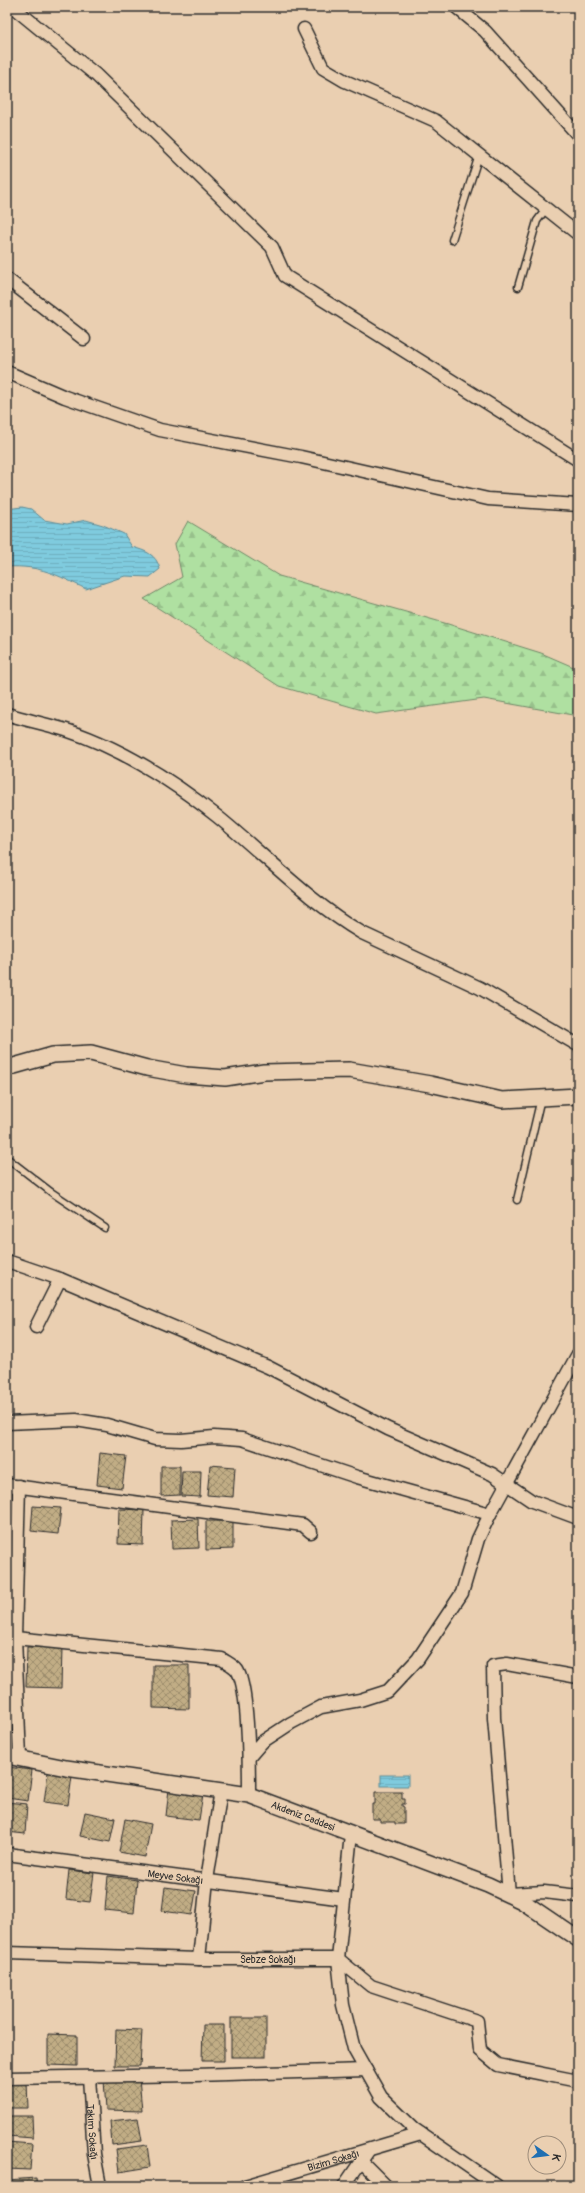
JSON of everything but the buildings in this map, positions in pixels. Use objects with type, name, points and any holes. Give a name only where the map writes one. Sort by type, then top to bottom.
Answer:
[{"type":"street","points":[[13,7],[96,75],[272,247],[285,276],[578,460]]},
{"type":"street","points":[[456,7],[485,31],[578,135]]},
{"type":"street","points":[[304,29],[323,68],[345,81],[436,121],[578,234]]},
{"type":"street","points":[[7,279],[84,339]]},
{"type":"street","points":[[7,372],[65,397],[160,430],[301,457],[488,499],[578,505]]},
{"type":"street","points":[[7,714],[66,731],[123,755],[152,771],[217,816],[301,890],[343,922],[362,933],[480,988],[578,1045]]},
{"type":"street","points":[[7,1068],[53,1055],[91,1053],[147,1068],[186,1075],[225,1078],[264,1072],[349,1070],[430,1084],[502,1100],[578,1096]]},
{"type":"street","points":[[7,1261],[60,1279],[268,1367],[388,1429],[492,1474],[532,1501],[578,1518]]},
{"type":"street","points":[[36,1327],[60,1279]]},
{"type":"street","points":[[249,1757],[262,1742],[290,1723],[321,1707],[360,1700],[388,1691],[418,1659],[462,1593],[478,1539],[490,1514],[578,1354]]},
{"type":"street","points":[[7,1423],[76,1420],[107,1425],[154,1439],[181,1440],[214,1437],[242,1439],[357,1477],[490,1514]]},
{"type":"street","points":[[7,1484],[303,1525],[312,1532]]},
{"type":"street","points":[[13,1757],[19,1486]]},
{"type":"street","points":[[15,1638],[222,1659],[236,1670],[243,1689],[249,1757],[249,1795]]},
{"type":"street","points":[[578,1677],[507,1664],[493,1666],[494,1718],[509,1894],[544,1892],[578,1896]]},
{"type":"street","name":"Akdeniz Caddesi","points":[[13,1757],[66,1768],[249,1795],[509,1894],[522,1900],[578,1939]]},
{"type":"street","points":[[199,1959],[207,1880],[220,1790]]},
{"type":"street","points":[[351,1834],[338,1959],[343,2005],[354,2049],[381,2097],[421,2134],[497,2186]]},
{"type":"street","name":"Meyve Sokağı","points":[[7,1854],[344,1898]]},
{"type":"street","name":"Sebze Sokağı","points":[[7,1953],[199,1959],[338,1959]]},
{"type":"street","points":[[338,1959],[371,1986],[477,2021],[480,2050],[498,2065],[578,2081]]},
{"type":"street","points":[[7,2078],[366,2070]]},
{"type":"street","name":"Takım Sokağı","points":[[89,2077],[94,2154],[100,2186]]},
{"type":"street","name":"Bizim Sokağı","points":[[246,2186],[364,2156],[421,2134]]},
{"type":"street","points":[[344,2186],[364,2156],[386,2186]]},
{"type":"lane","points":[[452,240],[479,155]]},
{"type":"lane","points":[[518,287],[537,222],[546,209]]},
{"type":"lane","points":[[517,1200],[541,1098]]},
{"type":"lane","points":[[7,1158],[51,1192],[105,1228]]},
{"type":"green space","points":[[188,521],[279,576],[448,624],[541,653],[578,669],[578,716],[484,699],[376,714],[279,686],[144,599],[182,577],[175,544]]},
{"type":"water","points":[[22,507],[31,509],[44,520],[67,524],[86,520],[124,534],[132,547],[150,554],[156,560],[160,569],[150,577],[125,576],[86,589],[57,575],[39,569],[7,567],[7,509]]},
{"type":"water","points":[[381,1775],[408,1775],[408,1786],[381,1786]]}]
